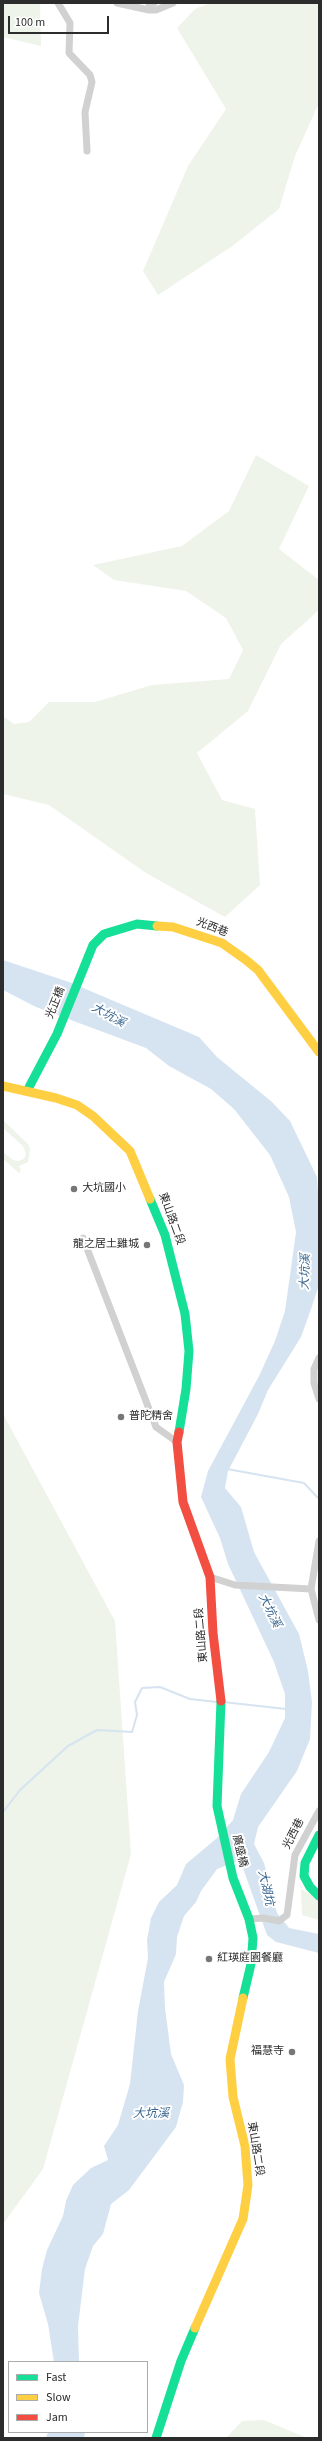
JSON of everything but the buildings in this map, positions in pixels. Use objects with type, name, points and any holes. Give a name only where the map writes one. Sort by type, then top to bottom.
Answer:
[{"type":"main road","name":"光西巷","points":[[78,981],[93,945],[104,934],[137,924],[173,927],[222,943],[258,970],[319,1052]]},
{"type":"main road","name":"光正橋","points":[[27,1091],[57,1034],[78,981]]},
{"type":"main road","name":"東山路二段","points":[[3,1086],[77,1105],[93,1116],[130,1151],[147,1188],[173,1261],[185,1314],[189,1351],[186,1390],[177,1442],[183,1502],[210,1578],[213,1633],[220,1705],[217,1806],[222,1830]]},
{"type":"main road","name":"廣盛橋","points":[[222,1830],[233,1878]]},
{"type":"main road","name":"光西巷","points":[[319,1835],[305,1863],[304,1876],[310,1887],[319,1896]]},
{"type":"main road","name":"東山路二段","points":[[156,2438],[181,2361],[246,2205],[248,2169],[233,2097],[230,2059],[234,2034],[251,1964],[254,1938],[249,1919],[233,1878]]},
{"type":"street","points":[[58,3],[70,23],[69,53],[90,75],[92,82],[84,112],[87,152]]},
{"type":"street","points":[[117,3],[149,10],[156,10],[173,3]]},
{"type":"street","points":[[149,3],[154,3]]},
{"type":"street","points":[[83,1238],[156,1427],[177,1442]]},
{"type":"street","points":[[319,1358],[314,1369],[314,1383],[319,1399]]},
{"type":"street","points":[[319,1541],[311,1589],[319,1620]]},
{"type":"street","points":[[210,1578],[235,1584],[311,1589]]},
{"type":"street","name":"光西巷","points":[[249,1919],[279,1921],[287,1915],[295,1855],[319,1811]]},
{"type":"shaded area","points":[[3,3],[40,3],[41,46],[3,37]]},
{"type":"shaded area","points":[[210,3],[319,3],[319,103],[295,156],[279,209],[231,247],[158,295],[143,271],[188,166],[226,109],[177,28],[195,9]]},
{"type":"shaded area","points":[[256,455],[309,486],[279,549],[319,580],[319,610],[281,644],[248,711],[197,753],[222,800],[255,809],[260,885],[225,917],[146,873],[49,805],[3,794],[3,716],[14,724],[29,722],[49,702],[95,702],[152,685],[229,679],[243,650],[226,618],[186,591],[114,580],[93,565],[182,546],[229,511]]},
{"type":"shaded area","points":[[3,1120],[28,1144],[30,1149],[28,1162],[19,1166],[21,1170],[19,1173],[3,1159],[3,1152],[13,1160],[18,1161],[24,1159],[26,1154],[23,1146],[3,1128]]},
{"type":"shaded area","points":[[3,1414],[115,1621],[131,1854],[43,2169],[3,2224]]},
{"type":"shaded area","points":[[301,1889],[319,1899],[319,1920],[302,1915]]},
{"type":"shaded area","points":[[264,2420],[307,2438],[226,2438],[242,2421]]},
{"type":"water","points":[[3,960],[69,982],[199,1037],[217,1057],[272,1102],[290,1121],[317,1177],[319,1209],[319,1285],[310,1312],[301,1337],[268,1390],[258,1414],[228,1471],[225,1488],[241,1507],[254,1552],[299,1634],[308,1671],[312,1702],[310,1739],[297,1771],[258,1827],[254,1844],[264,1863],[277,1913],[289,1928],[319,1934],[319,1953],[276,1942],[267,1935],[240,1860],[217,1869],[201,1891],[196,1902],[184,1916],[177,1937],[176,1954],[164,1982],[165,2008],[171,2054],[184,2085],[183,2102],[176,2127],[129,2190],[111,2204],[103,2234],[93,2246],[85,2269],[78,2326],[79,2361],[54,2361],[48,2324],[39,2293],[42,2269],[47,2250],[63,2216],[66,2201],[73,2185],[91,2168],[108,2160],[104,2146],[118,2125],[130,2084],[138,2011],[148,1958],[147,1940],[151,1918],[159,1902],[177,1885],[186,1864],[217,1838],[233,1820],[241,1794],[269,1752],[285,1718],[285,1694],[274,1662],[228,1564],[220,1538],[201,1497],[208,1471],[259,1376],[275,1341],[285,1311],[296,1232],[289,1197],[270,1155],[234,1109],[211,1089],[169,1066],[146,1048],[36,1007],[3,990]]},
{"type":"water","points":[[48,2433],[85,2433],[84,2438],[46,2438]]},
{"type":"waterway","points":[[227,1469],[304,1483],[319,1499]]},
{"type":"waterway","points":[[3,1812],[20,1790],[68,1746],[97,1730],[132,1732],[137,1715],[135,1702],[142,1688],[160,1687],[190,1699],[217,1702]]},
{"type":"waterway","points":[[223,1702],[286,1709]]},
{"type":"traffic: fast","points":[[27,1091],[57,1034],[93,945],[104,934],[137,924],[157,926]]},
{"type":"traffic: fast","points":[[150,1199],[165,1235],[185,1314],[189,1351],[186,1389],[179,1432]]},
{"type":"traffic: fast","points":[[221,1701],[217,1806],[233,1878],[249,1919],[253,1938],[251,1964],[243,1998]]},
{"type":"traffic: fast","points":[[319,1835],[305,1863],[304,1876],[310,1887],[319,1896]]},
{"type":"traffic: fast","points":[[156,2438],[181,2361],[195,2328]]},
{"type":"traffic: slow","points":[[157,926],[173,927],[222,943],[246,960],[258,970],[319,1052]]},
{"type":"traffic: slow","points":[[3,1086],[56,1098],[77,1105],[93,1116],[130,1151],[150,1199]]},
{"type":"traffic: slow","points":[[195,2328],[243,2219],[248,2185],[245,2146],[233,2097],[230,2059],[243,1998]]},
{"type":"traffic: jam","points":[[179,1432],[177,1442],[183,1502],[210,1577],[213,1633],[221,1701]]},
{"type":"place","name":"大坑國小","points":[[74,1189]]},
{"type":"place","name":"龍之居土雞城","points":[[147,1245]]},
{"type":"place","name":"普陀精舍","points":[[121,1417]]},
{"type":"place","name":"紅瑛庭園餐廳","points":[[209,1959]]},
{"type":"place","name":"福慧寺","points":[[292,2052]]},
{"type":"water label","name":"大坑溪","points":[[108,1016]]},
{"type":"water label","name":"大坑溪","points":[[306,1272]]},
{"type":"water label","name":"大坑溪","points":[[269,1611]]},
{"type":"water label","name":"大湖坑","points":[[265,1888]]},
{"type":"water label","name":"大坑溪","points":[[151,2114]]}]
